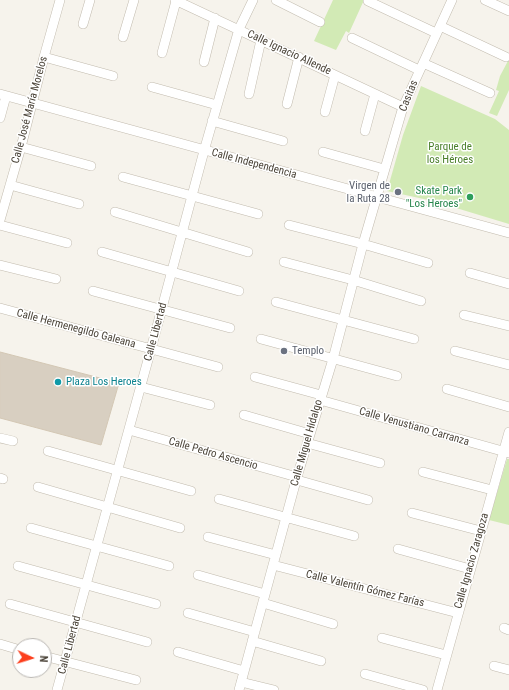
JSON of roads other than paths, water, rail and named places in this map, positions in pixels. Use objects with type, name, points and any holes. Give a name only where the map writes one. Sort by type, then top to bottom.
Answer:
[{"type":"street","name":"Calle José María Morelos","points":[[0,220],[3,195],[10,185],[60,0]]},
{"type":"street","points":[[83,24],[90,0]]},
{"type":"street","points":[[124,37],[134,0]]},
{"type":"street","points":[[162,53],[176,0]]},
{"type":"street","name":"Calle Ignacio Allende","points":[[176,0],[403,107]]},
{"type":"street","name":"Calle Libertad","points":[[57,690],[66,662],[117,470],[162,310],[212,121],[239,29],[253,0]]},
{"type":"street","points":[[276,0],[320,22]]},
{"type":"street","name":"Casitas","points":[[376,197],[403,107],[452,0]]},
{"type":"street","points":[[485,0],[509,11]]},
{"type":"street","points":[[368,1],[506,57]]},
{"type":"street","points":[[204,62],[215,18]]},
{"type":"street","points":[[352,38],[421,67],[490,93]]},
{"type":"street","points":[[249,94],[261,40]]},
{"type":"street","points":[[44,57],[114,76]]},
{"type":"street","points":[[287,104],[299,58]]},
{"type":"street","points":[[325,112],[335,75]]},
{"type":"street","points":[[152,87],[217,105]]},
{"type":"street","points":[[365,131],[375,94]]},
{"type":"street","points":[[0,118],[3,95]]},
{"type":"street","name":"Calle Independencia","points":[[3,95],[509,233]]},
{"type":"street","points":[[212,121],[283,141]]},
{"type":"street","points":[[21,147],[91,166]]},
{"type":"street","points":[[323,152],[384,170]]},
{"type":"street","points":[[122,178],[258,214]]},
{"type":"street","points":[[10,185],[79,204]]},
{"type":"street","name":"Calle Miguel Hidalgo","points":[[240,686],[308,438],[333,359],[362,244],[376,197]]},
{"type":"street","points":[[115,212],[248,252]]},
{"type":"street","points":[[0,225],[67,242]]},
{"type":"street","points":[[289,225],[428,263]]},
{"type":"street","points":[[102,252],[239,291]]},
{"type":"street","points":[[284,262],[353,280],[420,300]]},
{"type":"street","points":[[0,265],[56,279]]},
{"type":"street","points":[[470,273],[509,284]]},
{"type":"street","points":[[93,291],[230,328]]},
{"type":"street","points":[[276,302],[414,339]]},
{"type":"street","name":"Calle Hermenegildo Galeana","points":[[0,308],[218,367]]},
{"type":"street","points":[[464,315],[509,326]]},
{"type":"street","points":[[261,339],[397,376]]},
{"type":"street","points":[[455,351],[509,366]]},
{"type":"street","name":"Calle Venustiano Carranza","points":[[254,377],[506,453]]},
{"type":"street","points":[[141,387],[210,405]]},
{"type":"street","points":[[447,389],[509,407]]},
{"type":"street","points":[[244,415],[380,463]]},
{"type":"street","name":"Calle Pedro Ascencio","points":[[129,430],[368,500]]},
{"type":"street","name":"Calle Ignacio Zaragoza","points":[[437,690],[492,490],[506,453],[509,432]]},
{"type":"street","points":[[0,438],[13,441]]},
{"type":"street","points":[[48,451],[190,491]]},
{"type":"street","points":[[423,472],[492,490]]},
{"type":"street","points":[[38,488],[180,528]]},
{"type":"street","points":[[220,499],[354,536]]},
{"type":"street","points":[[412,512],[481,531]]},
{"type":"street","points":[[31,528],[169,566]]},
{"type":"street","points":[[208,537],[276,555]]},
{"type":"street","points":[[398,549],[470,569]]},
{"type":"street","points":[[18,566],[156,604]]},
{"type":"street","name":"Calle Valentín Gómez Farías","points":[[273,566],[458,613]]},
{"type":"street","points":[[198,575],[333,624]]},
{"type":"street","points":[[10,604],[147,642]]},
{"type":"street","points":[[188,613],[321,661]]},
{"type":"street","points":[[382,638],[446,655]]},
{"type":"street","points":[[0,644],[12,648]]},
{"type":"street","points":[[178,652],[244,671]]},
{"type":"street","points":[[52,658],[136,680]]},
{"type":"street","points":[[494,666],[509,670]]},
{"type":"street","points":[[365,674],[423,690]]},
{"type":"street","points":[[240,686],[274,690]]},
{"type":"place","name":"Virgen de la Ruta 28","points":[[398,192]]},
{"type":"place","name":"Skate Park \"Los Heroes\"","points":[[470,197]]},
{"type":"place","name":"Templo","points":[[284,351]]},
{"type":"place","name":"Plaza Los Heroes","points":[[58,382]]},
{"type":"park label","name":"Parque de los Héroes","points":[[450,153]]}]
